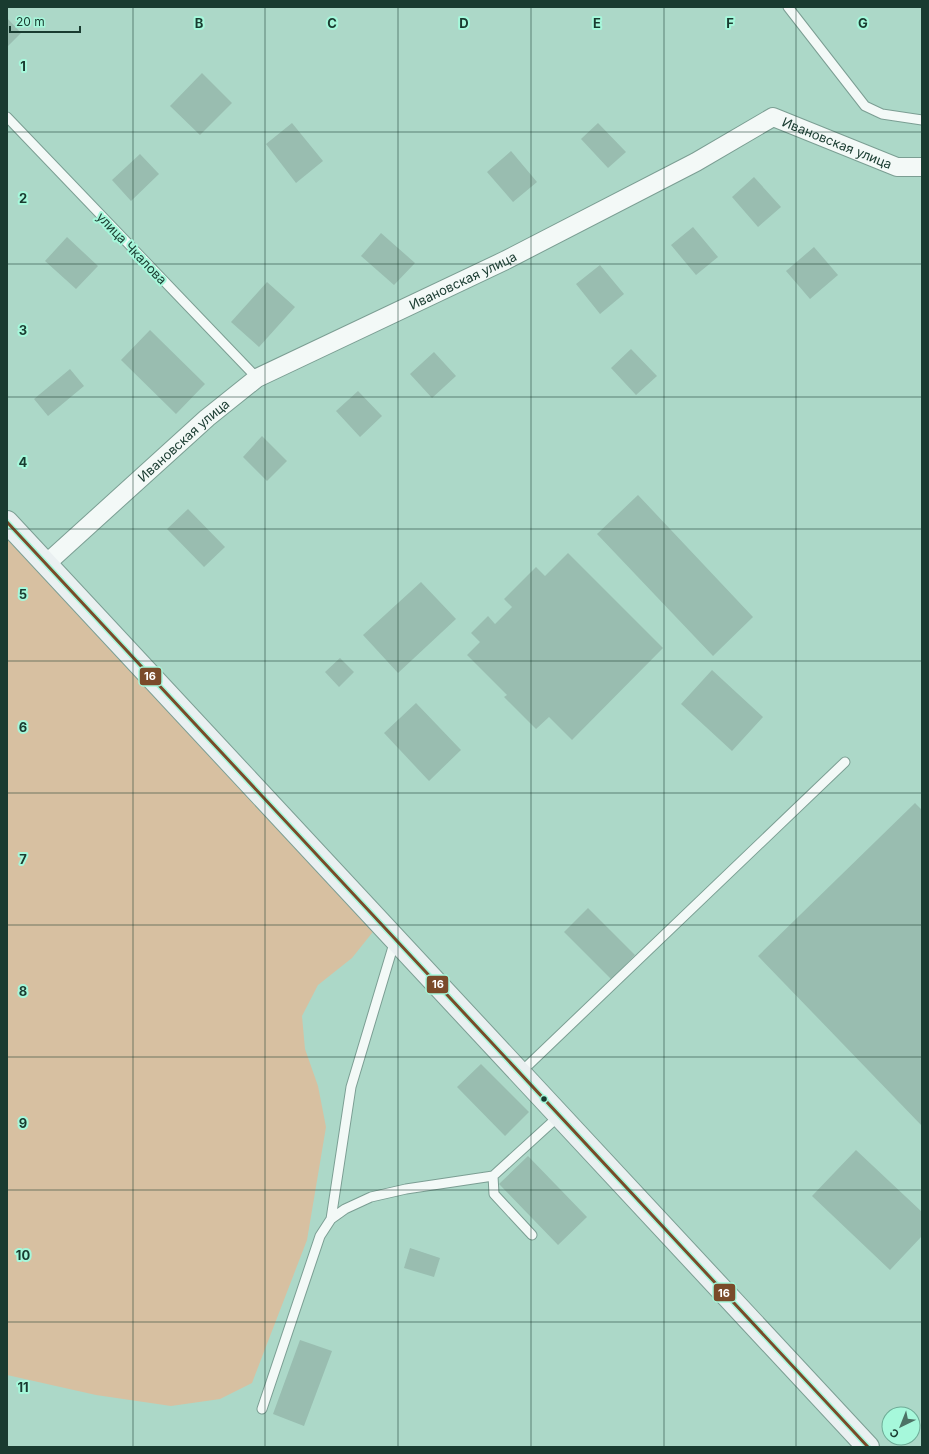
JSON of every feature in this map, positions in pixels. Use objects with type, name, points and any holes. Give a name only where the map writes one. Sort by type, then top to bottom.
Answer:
[{"type":"street","name":"Ивановская улица","points":[[46,564],[207,418],[257,378],[506,260],[696,162],[772,117],[897,167],[922,167]]},
{"type":"street","points":[[7,522],[868,1447]]},
{"type":"lane","points":[[788,7],[865,106],[882,114],[922,120]]},
{"type":"lane","name":"улица Чкалова","points":[[7,117],[257,378]]},
{"type":"lane","points":[[520,1073],[845,762]]},
{"type":"lane","points":[[331,1219],[351,1088],[395,939]]},
{"type":"lane","points":[[262,1409],[320,1236],[331,1219],[345,1209],[370,1197],[406,1189],[493,1176],[560,1115]]},
{"type":"lane","points":[[493,1176],[494,1194],[532,1235]]},
{"type":"shaded area","points":[[7,522],[380,923],[352,958],[318,985],[302,1016],[305,1049],[318,1086],[326,1127],[307,1240],[252,1383],[220,1399],[171,1406],[96,1395],[7,1375]]},
{"type":"building","points":[[7,18],[21,33],[7,47]]},
{"type":"building","points":[[202,73],[232,103],[200,135],[170,106]]},
{"type":"building","points":[[292,123],[323,161],[296,183],[266,144]]},
{"type":"building","points":[[598,123],[626,152],[608,168],[581,139]]},
{"type":"building","points":[[511,151],[537,182],[513,202],[487,172]]},
{"type":"building","points":[[140,154],[159,174],[131,201],[112,180]]},
{"type":"building","points":[[754,177],[781,207],[758,227],[732,197]]},
{"type":"building","points":[[693,227],[718,257],[696,275],[671,245]]},
{"type":"building","points":[[381,233],[415,263],[394,285],[361,256]]},
{"type":"building","points":[[67,237],[98,266],[76,289],[45,261]]},
{"type":"building","points":[[814,247],[838,275],[810,299],[786,271]]},
{"type":"building","points":[[600,265],[624,294],[600,314],[576,284]]},
{"type":"building","points":[[267,282],[295,307],[259,347],[231,322]]},
{"type":"building","points":[[150,330],[205,384],[176,414],[121,360]]},
{"type":"building","points":[[631,349],[657,376],[636,395],[611,368]]},
{"type":"building","points":[[434,352],[456,376],[432,398],[410,374]]},
{"type":"building","points":[[70,369],[84,386],[48,416],[34,399]]},
{"type":"building","points":[[358,391],[382,416],[360,437],[336,411]]},
{"type":"building","points":[[262,436],[287,461],[267,481],[243,457]]},
{"type":"building","points":[[638,495],[753,617],[713,656],[597,534]]},
{"type":"building","points":[[188,509],[225,547],[204,567],[167,529]]},
{"type":"building","points":[[568,553],[663,648],[572,740],[549,717],[536,729],[504,697],[507,695],[467,655],[480,642],[471,633],[488,616],[495,624],[512,607],[504,599],[536,567],[545,576]]},
{"type":"building","points":[[421,582],[456,619],[398,673],[363,635]]},
{"type":"building","points":[[340,658],[354,672],[339,687],[325,672]]},
{"type":"building","points":[[712,670],[763,717],[732,751],[681,704]]},
{"type":"building","points":[[416,703],[461,750],[429,781],[384,733]]},
{"type":"building","points":[[915,803],[922,810],[922,1126],[758,956]]},
{"type":"building","points":[[588,908],[635,955],[611,979],[564,932]]},
{"type":"building","points":[[481,1064],[529,1112],[505,1136],[457,1087]]},
{"type":"building","points":[[856,1150],[922,1212],[922,1236],[890,1270],[812,1196]]},
{"type":"building","points":[[528,1156],[587,1217],[558,1245],[499,1184]]},
{"type":"building","points":[[410,1248],[440,1258],[434,1277],[404,1268]]},
{"type":"building","points":[[300,1340],[332,1351],[304,1426],[273,1414]]},
{"type":"transit line","name":"16","points":[[7,522],[868,1447]]}]
